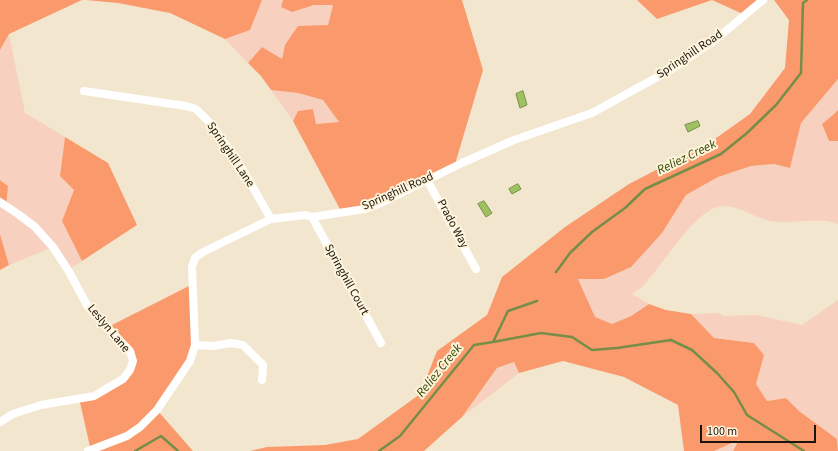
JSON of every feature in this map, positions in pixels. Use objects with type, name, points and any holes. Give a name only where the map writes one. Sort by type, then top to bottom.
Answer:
[{"type":"street","name":"Springhill Road","points":[[88,451],[127,436],[140,426],[157,410],[190,361],[195,345],[192,267],[195,258],[203,252],[271,219],[306,215],[312,217],[365,209],[514,140],[592,113],[672,70],[715,40],[763,0]]},
{"type":"street","name":"Springhill Lane","points":[[84,91],[186,106],[196,109],[212,125],[243,170],[271,219]]},
{"type":"street","name":"Prado Way","points":[[427,180],[476,269]]},
{"type":"street","name":"Leslyn Lane","points":[[0,202],[35,227],[53,247],[68,270],[88,307],[130,351],[133,361],[130,370],[123,379],[94,396],[41,405],[13,414],[0,422]]},
{"type":"street","name":"Springhill Court","points":[[312,217],[381,343]]},
{"type":"street","points":[[195,345],[213,346],[231,343],[243,345],[263,365],[262,380]]},
{"type":"shaded area","points":[[0,0],[82,0],[9,34],[0,50]]},
{"type":"shaded area","points":[[86,0],[262,0],[250,30],[225,39],[170,13],[118,3]]},
{"type":"shaded area","points":[[262,0],[283,0],[282,7],[292,11],[314,5],[333,5],[328,25],[285,45],[282,60],[262,47],[248,63],[225,39],[250,30]]},
{"type":"shaded area","points":[[283,0],[462,0],[483,70],[453,171],[381,203],[342,213],[293,121],[298,111],[313,109],[316,124],[339,122],[323,100],[298,93],[271,90],[261,76],[248,63],[262,47],[282,59],[285,45],[298,26],[328,25],[333,5],[314,5],[292,12],[281,7]]},
{"type":"shaded area","points":[[637,0],[712,0],[657,19]]},
{"type":"shaded area","points":[[712,0],[763,0],[745,15]]},
{"type":"shaded area","points":[[774,0],[838,0],[838,79],[801,123],[790,168],[774,164],[751,166],[718,177],[686,195],[662,233],[631,267],[604,279],[578,279],[595,317],[612,324],[631,316],[649,304],[666,310],[691,314],[714,338],[754,343],[764,355],[756,384],[767,401],[786,398],[799,411],[837,439],[838,451],[733,451],[739,440],[714,451],[684,451],[678,405],[624,377],[563,361],[519,373],[514,362],[497,368],[462,417],[424,451],[250,451],[267,447],[325,445],[358,439],[420,394],[437,351],[487,315],[502,277],[565,227],[629,184],[712,141],[750,114],[785,68],[789,20]]},
{"type":"shaded area","points":[[9,34],[25,113],[65,137],[60,176],[74,190],[62,221],[82,261],[68,270],[53,247],[9,265],[0,234],[0,202],[8,186],[0,180],[0,50]]},
{"type":"shaded area","points":[[838,79],[838,110],[822,124],[829,141],[838,141],[838,224],[822,221],[779,222],[771,221],[728,206],[712,209],[692,226],[641,288],[632,294],[649,304],[631,316],[612,324],[595,318],[578,279],[604,279],[662,233],[686,195],[718,177],[751,166],[774,164],[790,168],[801,123]]},
{"type":"shaded area","points":[[271,90],[298,93],[323,100],[339,122],[316,124],[313,109],[298,111],[293,121]]},
{"type":"shaded area","points":[[523,91],[527,105],[520,108],[516,94]]},
{"type":"shaded area","points":[[838,110],[838,141],[829,141],[822,124]]},
{"type":"shaded area","points":[[698,121],[700,126],[688,132],[685,125]]},
{"type":"shaded area","points":[[65,137],[108,163],[137,225],[82,261],[62,221],[74,190],[60,176]]},
{"type":"shaded area","points":[[0,180],[8,186],[6,207],[0,202]]},
{"type":"shaded area","points":[[518,184],[521,189],[512,194],[509,189]]},
{"type":"shaded area","points":[[484,201],[492,213],[486,217],[478,204]]},
{"type":"shaded area","points":[[0,234],[9,265],[0,270]]},
{"type":"shaded area","points":[[193,284],[195,345],[157,410],[193,451],[91,451],[79,398],[123,379],[133,361],[108,327]]},
{"type":"shaded area","points":[[838,300],[838,442],[837,439],[799,411],[786,398],[767,401],[756,384],[764,355],[754,343],[714,338],[691,314],[719,313],[724,316],[756,315],[802,325]]},
{"type":"shaded area","points":[[514,362],[519,373],[462,417],[497,368]]},
{"type":"shaded area","points":[[740,440],[733,451],[714,451]]},
{"type":"waterway","name":"Reliez Creek","points":[[556,272],[570,253],[592,232],[625,208],[645,189],[721,154],[747,133],[776,105],[801,73],[803,3],[807,0]]},
{"type":"waterway","name":"Reliez Creek","points":[[379,451],[400,436],[474,345],[493,342],[508,311],[537,301]]},
{"type":"waterway","points":[[493,342],[541,333],[572,337],[592,350],[671,340],[692,350],[717,373],[734,392],[747,415],[804,451]]},
{"type":"waterway","name":"Reliez Creek","points":[[135,451],[161,436],[178,451]]}]
